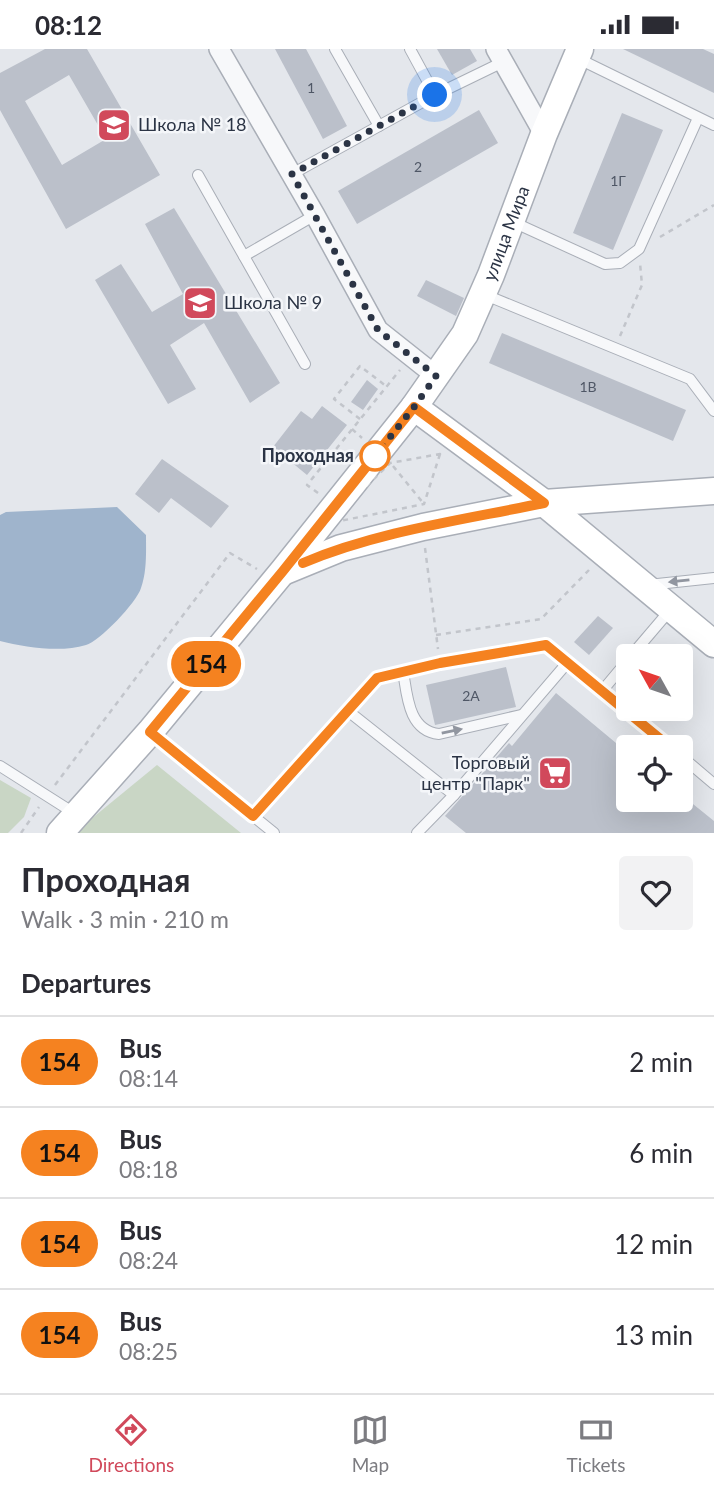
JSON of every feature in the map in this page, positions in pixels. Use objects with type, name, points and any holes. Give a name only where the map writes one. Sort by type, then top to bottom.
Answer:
[{"type":"street","points":[[219,49],[378,330],[436,376]]},
{"type":"street","name":"улица Мира","points":[[69,824],[150,732],[273,572],[414,407],[465,334],[513,222],[544,134],[578,54]]},
{"type":"street","points":[[499,55],[544,134]]},
{"type":"street","points":[[414,407],[544,503],[714,644]]},
{"type":"street","points":[[273,572],[424,516],[544,503],[714,491]]},
{"type":"lane","points":[[335,49],[379,126]]},
{"type":"lane","points":[[410,49],[435,95]]},
{"type":"lane","points":[[578,54],[714,125]]},
{"type":"lane","points":[[292,174],[435,95],[499,55]]},
{"type":"lane","points":[[513,222],[605,264],[620,263],[639,249],[698,118]]},
{"type":"lane","points":[[198,175],[305,364]]},
{"type":"lane","points":[[244,256],[315,215]]},
{"type":"lane","points":[[483,294],[690,379],[714,411]]},
{"type":"lane","points":[[643,585],[714,578]]},
{"type":"lane","points":[[642,644],[671,609]]},
{"type":"lane","points":[[253,816],[377,678],[440,663],[546,645],[655,735]]},
{"type":"lane","points":[[417,833],[454,795],[568,663]]},
{"type":"lane","points":[[403,671],[410,712],[420,725],[431,733],[439,734],[522,715]]},
{"type":"lane","points":[[602,691],[616,674]]},
{"type":"lane","points":[[348,711],[454,795]]},
{"type":"lane","points":[[150,732],[274,833]]},
{"type":"lane","points":[[0,766],[46,796],[69,824]]},
{"type":"lane","points":[[693,766],[714,784]]},
{"type":"path","points":[[615,349],[642,285],[639,249],[714,205]]},
{"type":"path","points":[[322,496],[307,485],[411,356]]},
{"type":"path","points":[[360,419],[334,399],[360,366],[386,386]]},
{"type":"path","points":[[424,516],[330,523],[390,463],[440,454],[424,516],[440,663]]},
{"type":"path","points":[[390,463],[424,516]]},
{"type":"path","points":[[21,833],[230,553],[273,572]]},
{"type":"path","points":[[436,635],[541,619],[590,569]]},
{"type":"green space","points":[[157,765],[241,833],[74,833]]},
{"type":"green space","points":[[0,780],[31,798],[24,817],[8,833],[0,833]]},
{"type":"water","points":[[117,507],[146,535],[143,582],[125,611],[100,637],[86,645],[54,649],[0,641],[0,515],[6,512]]},
{"type":"building","name":"Школа № 18","points":[[45,49],[87,49],[160,175],[66,229],[0,110],[0,73]],"holes":[[[69,75],[106,139],[62,165],[25,101]]]},
{"type":"building","points":[[275,49],[306,49],[347,126],[323,139]]},
{"type":"building","points":[[437,49],[470,49],[477,61],[452,75]]},
{"type":"building","points":[[623,49],[703,49],[714,54],[714,93]]},
{"type":"building","points":[[479,110],[498,143],[357,224],[338,191]]},
{"type":"building","points":[[622,113],[663,130],[613,250],[573,233]]},
{"type":"building","name":"Школа № 9","points":[[174,208],[280,383],[250,403],[204,323],[170,345],[196,389],[168,404],[95,280],[121,264],[152,312],[183,294],[145,224]]},
{"type":"building","points":[[426,280],[464,298],[456,316],[417,296]]},
{"type":"building","points":[[502,333],[686,410],[673,441],[489,363]]},
{"type":"building","points":[[367,380],[378,389],[363,410],[351,402]]},
{"type":"building","points":[[322,406],[347,425],[307,475],[273,447],[301,411],[312,419]]},
{"type":"building","points":[[162,459],[229,506],[211,528],[171,498],[159,513],[135,494]]},
{"type":"building","points":[[598,616],[613,628],[589,655],[574,642]]},
{"type":"building","points":[[506,667],[516,707],[435,725],[426,685]]},
{"type":"building","name":"Торговый центр \"Парк\"","points":[[556,693],[616,743],[616,812],[693,812],[693,804],[714,821],[714,833],[466,833],[445,816],[509,743],[512,746]]},
{"type":"bus line","name":"154","points":[[303,563],[341,548],[423,527],[544,503],[414,407],[150,732],[253,816],[377,678],[440,663],[546,645],[655,735]]},
{"type":"place","name":"Школа № 18","points":[[114,125]]},
{"type":"place","name":"Школа № 9","points":[[200,303]]},
{"type":"place","name":"Проходная","points":[[375,456]]},
{"type":"place","name":"Торговый центр \"Парк\"","points":[[555,773]]},
{"type":"route","points":[[375,456],[436,376],[378,330],[292,174],[435,95]]}]
